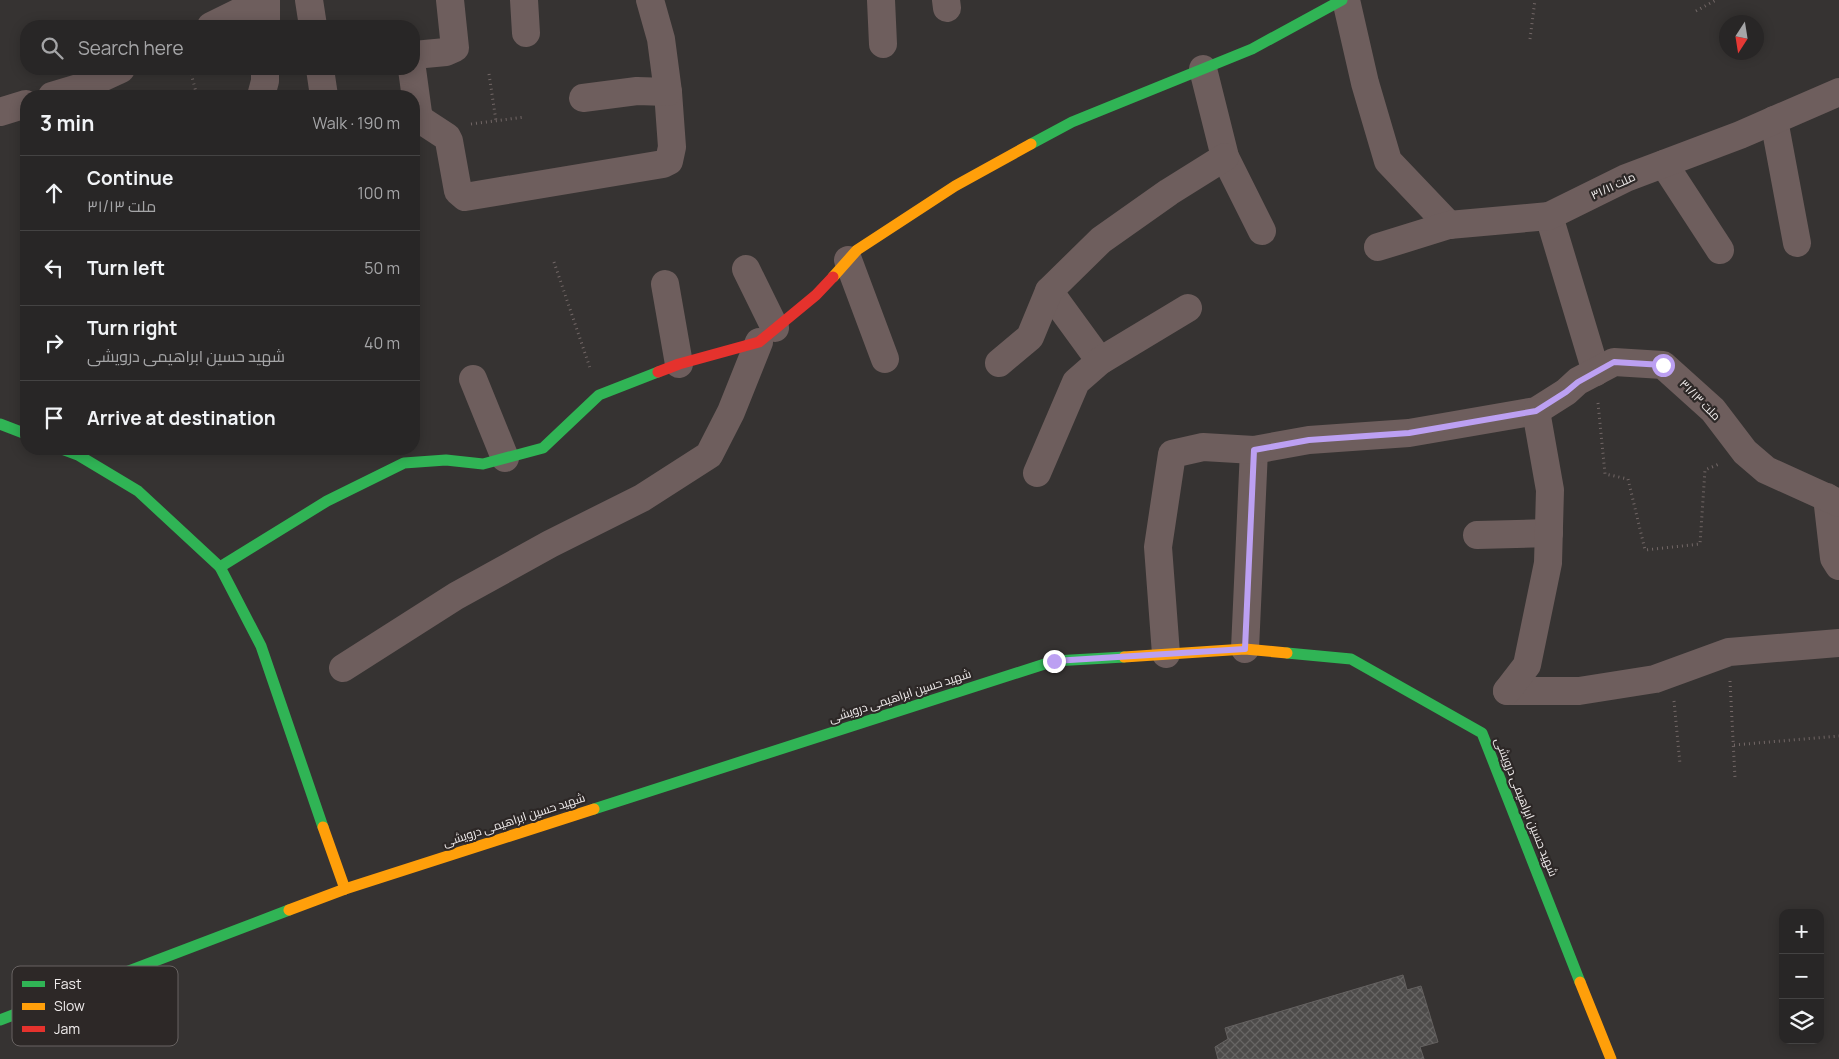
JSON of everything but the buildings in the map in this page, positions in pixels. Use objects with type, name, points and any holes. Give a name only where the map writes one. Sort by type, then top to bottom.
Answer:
[{"type":"street","points":[[223,20],[265,0],[266,20]]},
{"type":"street","points":[[309,0],[312,20]]},
{"type":"street","points":[[420,54],[446,52],[455,48],[450,0]]},
{"type":"street","points":[[524,0],[526,33]]},
{"type":"street","points":[[420,118],[449,141],[458,192],[465,198],[664,164],[669,161],[672,147],[668,92],[661,39],[650,0]]},
{"type":"street","points":[[882,0],[883,44]]},
{"type":"street","points":[[220,567],[400,456],[483,464],[543,448],[599,395],[679,364],[767,335],[816,296],[857,250],[955,186],[1072,122],[1252,49],[1344,0],[1365,84],[1388,161],[1449,225]]},
{"type":"street","points":[[1202,69],[1225,157],[1262,232]]},
{"type":"street","points":[[74,90],[109,75]]},
{"type":"street","points":[[263,90],[265,75]]},
{"type":"street","points":[[321,75],[323,90]]},
{"type":"street","points":[[413,75],[415,90]]},
{"type":"street","points":[[583,98],[637,91],[668,92]]},
{"type":"street","name":"ملت ۳۱/۱۱","points":[[1378,247],[1449,225],[1550,216],[1626,178],[1774,120],[1839,92]]},
{"type":"street","points":[[0,112],[20,106]]},
{"type":"street","points":[[1774,120],[1797,242]]},
{"type":"street","points":[[999,363],[1030,337],[1049,291],[1101,240],[1169,192],[1225,157]]},
{"type":"street","points":[[1664,164],[1720,250]]},
{"type":"street","points":[[1550,216],[1596,372]]},
{"type":"street","points":[[848,260],[885,359]]},
{"type":"street","points":[[342,668],[456,596],[550,544],[642,498],[709,455],[767,335],[746,269]]},
{"type":"street","points":[[665,284],[679,364]]},
{"type":"street","points":[[1049,291],[1100,361]]},
{"type":"street","points":[[1037,473],[1076,382],[1100,361],[1188,308]]},
{"type":"street","name":"ملت ۳۱/۱۳","points":[[1166,654],[1158,547],[1172,454],[1202,447],[1254,450],[1309,440],[1409,433],[1536,411],[1578,382],[1614,362],[1663,365],[1713,410],[1745,452],[1766,470],[1833,500]]},
{"type":"street","points":[[473,379],[505,458]]},
{"type":"street","points":[[1536,411],[1550,490],[1548,563],[1527,665],[1506,690],[1579,691],[1655,679],[1729,652],[1839,643]]},
{"type":"street","points":[[0,424],[20,432]]},
{"type":"street","points":[[1245,649],[1254,450]]},
{"type":"street","points":[[78,455],[138,492],[220,567],[261,646],[345,889]]},
{"type":"street","points":[[1833,500],[1834,558],[1839,566]]},
{"type":"street","points":[[1477,535],[1549,533]]},
{"type":"street","name":"شهید حسین ابراهیمی درویشی","points":[[142,966],[345,889],[1054,661],[1245,649],[1351,659],[1482,733],[1612,1059]]},
{"type":"street","name":"شهید حسین ابراهیمی درویشی","points":[[0,1020],[12,1015]]},
{"type":"path","points":[[1530,39],[1535,0]]},
{"type":"path","points":[[1696,11],[1716,0]]},
{"type":"path","points":[[490,74],[496,121]]},
{"type":"path","points":[[192,75],[195,90]]},
{"type":"path","points":[[436,129],[525,117]]},
{"type":"path","points":[[554,262],[599,395]]},
{"type":"path","points":[[1596,372],[1605,474],[1628,479],[1645,550],[1700,544],[1705,470],[1745,452]]},
{"type":"path","points":[[1729,652],[1735,778]]},
{"type":"path","points":[[1672,673],[1680,764]]},
{"type":"path","points":[[1734,745],[1839,736]]},
{"type":"traffic: fast","points":[[1031,144],[1072,122],[1252,49],[1342,0]]},
{"type":"traffic: fast","points":[[220,567],[327,501],[404,463],[446,460],[483,464],[543,448],[599,395],[658,372]]},
{"type":"traffic: fast","points":[[0,424],[20,432]]},
{"type":"traffic: fast","points":[[78,455],[138,491],[220,567],[261,646],[323,827]]},
{"type":"traffic: fast","points":[[1287,653],[1351,659],[1482,733],[1580,982]]},
{"type":"traffic: fast","points":[[594,809],[1054,661],[1124,657]]},
{"type":"traffic: fast","points":[[142,966],[289,910]]},
{"type":"traffic: fast","points":[[0,1020],[12,1015]]},
{"type":"traffic: slow","points":[[833,277],[857,250],[955,186],[1031,144]]},
{"type":"traffic: slow","points":[[1124,657],[1245,649],[1287,653]]},
{"type":"traffic: slow","points":[[289,910],[345,889],[594,809]]},
{"type":"traffic: slow","points":[[323,827],[345,889]]},
{"type":"traffic: slow","points":[[1580,982],[1611,1059]]},
{"type":"traffic: jam","points":[[658,372],[679,364],[759,342],[816,295],[833,277]]},
{"type":"route","points":[[1054,661],[1245,649],[1254,450],[1309,440],[1409,433],[1536,411],[1578,382],[1614,362],[1663,365]]}]
